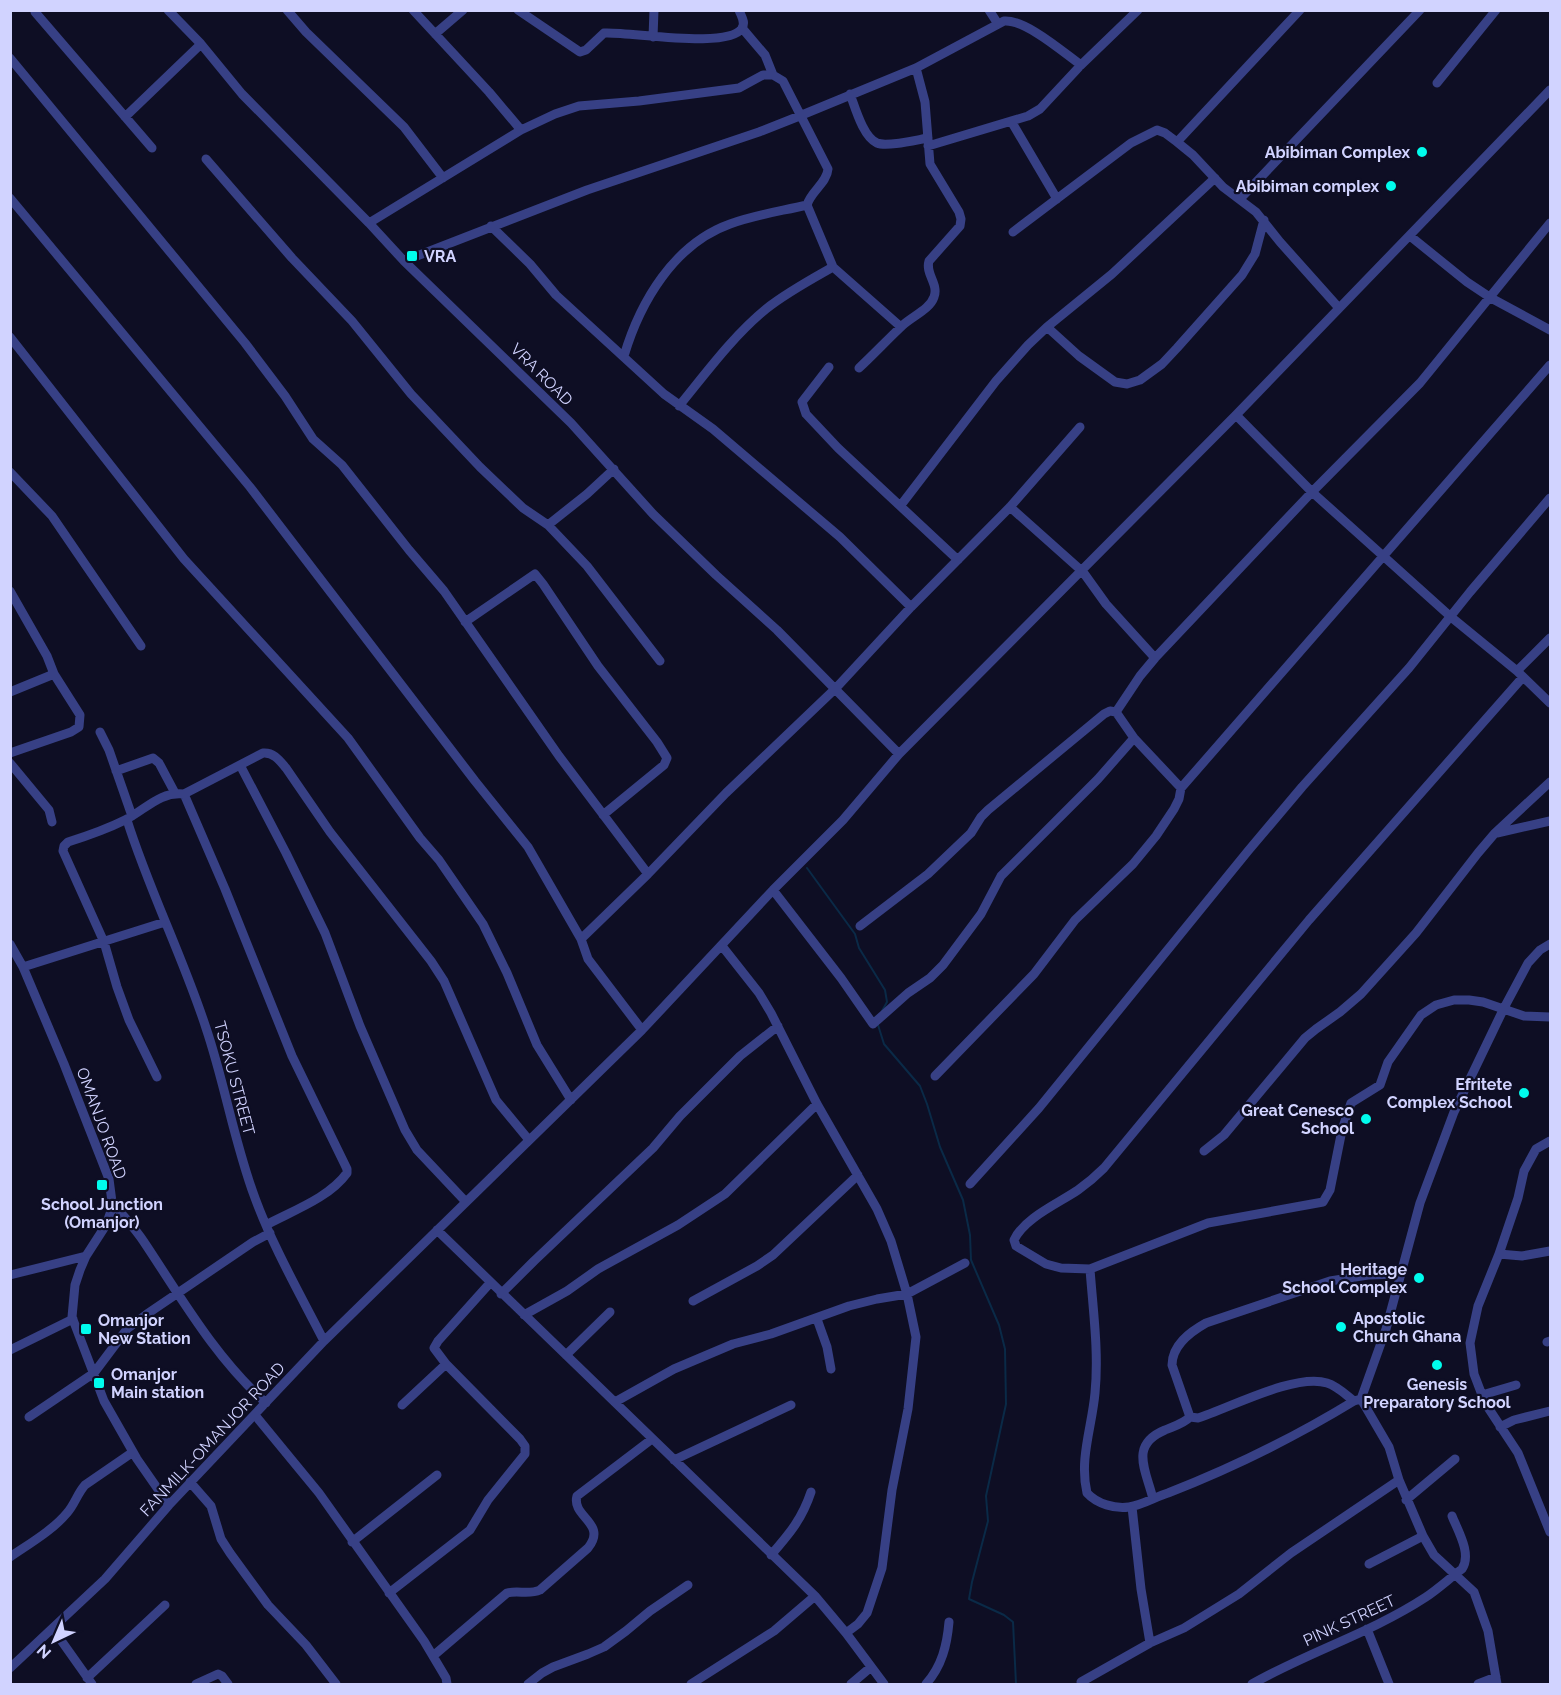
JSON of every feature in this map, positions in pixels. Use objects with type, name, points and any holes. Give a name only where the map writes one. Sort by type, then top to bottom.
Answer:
[{"type":"street","name":"VRA ROAD","points":[[168,10],[201,44],[242,94],[404,261],[526,379],[614,469],[676,537],[777,630],[899,754]]},
{"type":"street","points":[[287,10],[306,32],[404,127],[443,178]]},
{"type":"street","points":[[413,10],[521,130]]},
{"type":"street","points":[[435,34],[463,10]]},
{"type":"street","points":[[518,10],[580,52],[586,50],[604,33],[681,39],[708,39],[736,33],[742,28],[744,21],[739,10]]},
{"type":"street","points":[[653,37],[654,10]]},
{"type":"street","points":[[989,10],[998,24]]},
{"type":"street","points":[[850,94],[865,130],[876,143],[928,142],[1011,121],[1028,116],[1040,109],[1081,64],[1138,10]]},
{"type":"street","points":[[1177,142],[1300,10]]},
{"type":"street","points":[[1240,199],[1420,10]]},
{"type":"street","points":[[1437,83],[1496,10]]},
{"type":"street","points":[[35,12],[152,148]]},
{"type":"street","points":[[404,261],[608,183],[759,132],[916,68],[1009,20],[1025,26],[1081,64]]},
{"type":"street","points":[[742,28],[765,56],[773,75]]},
{"type":"street","points":[[125,117],[201,44]]},
{"type":"street","points":[[10,58],[245,343],[285,396],[313,439],[355,480],[444,591],[603,815],[648,874]]},
{"type":"street","points":[[859,368],[901,327],[929,306],[935,287],[927,267],[929,261],[957,231],[961,219],[930,164],[925,102],[916,68]]},
{"type":"street","points":[[369,223],[521,130],[555,114],[579,106],[739,88],[763,75],[773,75],[783,81],[828,169],[828,176],[814,190],[807,205],[833,267],[901,327]]},
{"type":"street","name":"FANMILK-OMANJOR ROAD","points":[[10,1668],[105,1579],[190,1482],[324,1341],[642,1030],[773,890],[843,820],[899,754],[1083,572],[1551,90]]},
{"type":"street","points":[[1011,121],[1057,199]]},
{"type":"street","points":[[1013,232],[1131,143],[1157,130],[1177,142],[1264,220],[1280,242],[1339,308]]},
{"type":"street","points":[[206,159],[292,258],[352,321],[411,394],[450,436],[523,508],[548,525],[587,566],[660,661]]},
{"type":"street","points":[[901,505],[996,381],[1047,327],[1112,274],[1215,178]]},
{"type":"street","points":[[10,198],[250,487],[528,847],[581,939],[588,959],[642,1030]]},
{"type":"street","points":[[624,356],[633,328],[652,292],[671,266],[690,248],[708,234],[731,223],[807,205]]},
{"type":"street","points":[[1047,327],[1088,363],[1115,382],[1127,384],[1140,380],[1162,364],[1242,275],[1255,254],[1264,220]]},
{"type":"street","points":[[860,926],[934,868],[971,833],[981,817],[1036,769],[1104,714],[1116,712],[1155,658],[1420,382],[1551,223]]},
{"type":"street","points":[[491,226],[530,264],[556,295],[679,406],[713,429],[840,537],[911,607]]},
{"type":"street","points":[[1410,236],[1459,276],[1491,297],[1551,330]]},
{"type":"street","points":[[679,406],[729,346],[764,311],[781,297],[833,267]]},
{"type":"street","points":[[10,337],[184,559],[348,738],[420,838],[445,868],[483,924],[507,973],[537,1045],[571,1100]]},
{"type":"street","points":[[935,1076],[1034,974],[1075,920],[1133,864],[1174,809],[1181,788],[1551,365]]},
{"type":"street","points":[[829,367],[802,402],[806,414],[838,448],[958,560]]},
{"type":"street","points":[[1236,416],[1312,492],[1382,556],[1551,703]]},
{"type":"street","points":[[581,939],[726,793],[836,688],[911,607],[1010,507],[1080,427]]},
{"type":"street","points":[[548,525],[614,469]]},
{"type":"street","points":[[10,472],[58,524],[141,646]]},
{"type":"street","points":[[970,1184],[1039,1108],[1302,787],[1409,668],[1551,498]]},
{"type":"street","points":[[1010,507],[1083,572],[1106,604],[1155,658]]},
{"type":"street","points":[[465,622],[535,574],[598,666],[657,742],[667,758],[664,765],[603,815]]},
{"type":"street","points":[[10,753],[79,728],[80,715],[54,674],[47,656],[11,592]]},
{"type":"street","points":[[1551,638],[1309,920],[1104,1168],[1079,1189],[1017,1233],[1014,1240],[1016,1246],[1046,1264],[1061,1268],[1090,1269],[1208,1223],[1323,1202],[1330,1190],[1342,1130],[1351,1104],[1380,1085],[1388,1062],[1421,1016],[1436,1005],[1454,1000],[1483,1002],[1524,1016],[1551,1017]]},
{"type":"street","points":[[10,692],[54,674]]},
{"type":"street","points":[[1116,712],[1134,738],[1181,788]]},
{"type":"street","name":"TSOKU STREET","points":[[100,732],[116,771],[130,818],[136,849],[207,1030],[234,1134],[268,1229],[324,1341]]},
{"type":"street","points":[[773,890],[841,978],[873,1024],[908,993],[939,970],[981,914],[1005,871],[1098,779],[1134,738]]},
{"type":"street","points":[[157,1077],[129,1020],[104,942],[63,851],[64,846],[68,842],[130,818],[151,803],[180,793],[267,752],[280,760],[330,832],[431,961],[444,981],[496,1100],[529,1140]]},
{"type":"street","points":[[29,1417],[94,1373],[128,1329],[253,1242],[268,1229],[323,1194],[347,1173],[292,1056],[232,907],[180,793],[153,758],[116,771]]},
{"type":"street","points":[[10,763],[49,810],[52,822]]},
{"type":"street","points":[[240,765],[325,933],[360,1026],[405,1130],[417,1150],[466,1202]]},
{"type":"street","points":[[1204,1151],[1237,1121],[1305,1038],[1340,1012],[1384,968],[1416,933],[1495,833],[1551,782]]},
{"type":"street","points":[[1495,833],[1551,821]]},
{"type":"street","points":[[23,967],[165,921]]},
{"type":"street","name":"OMANJO ROAD","points":[[10,944],[23,967],[109,1179],[112,1202],[106,1225],[86,1256],[75,1285],[73,1319],[104,1401],[133,1452],[169,1505]]},
{"type":"street","points":[[1090,1269],[1096,1372],[1093,1411],[1084,1462],[1088,1493],[1098,1502],[1122,1508],[1132,1507],[1153,1499],[1299,1433],[1358,1400],[1386,1329],[1420,1203],[1454,1112],[1504,1008],[1533,956],[1551,944]]},
{"type":"street","points":[[722,946],[759,993],[817,1104],[877,1209],[891,1241],[907,1294],[916,1337],[908,1409],[892,1490],[882,1568],[867,1613],[846,1633]]},
{"type":"street","points":[[501,1294],[652,1148],[680,1116],[740,1056],[778,1026]]},
{"type":"street","points":[[524,1314],[567,1291],[598,1269],[678,1225],[717,1200],[733,1188],[817,1104]]},
{"type":"street","points":[[1551,1141],[1536,1149],[1529,1160],[1499,1254],[1478,1306],[1470,1343],[1474,1374],[1482,1395],[1518,1453],[1551,1532]]},
{"type":"street","points":[[693,1301],[773,1255],[858,1175]]},
{"type":"street","points":[[112,1202],[143,1241],[177,1294],[231,1369],[266,1403]]},
{"type":"street","points":[[437,1230],[815,1596],[884,1684]]},
{"type":"street","points":[[1499,1254],[1522,1256],[1551,1251]]},
{"type":"street","points":[[11,1275],[86,1256]]},
{"type":"street","points":[[615,1402],[674,1369],[733,1344],[817,1319],[849,1306],[907,1294],[965,1263]]},
{"type":"street","points":[[1190,1417],[1172,1365],[1172,1357],[1174,1350],[1191,1331],[1206,1323],[1330,1281],[1368,1275],[1400,1274]]},
{"type":"street","points":[[389,1593],[470,1530],[484,1505],[525,1454],[525,1446],[520,1439],[446,1365],[436,1351],[435,1344],[490,1283]]},
{"type":"street","points":[[566,1355],[610,1312]]},
{"type":"street","points":[[10,1350],[73,1319]]},
{"type":"street","points":[[817,1319],[827,1347],[831,1369]]},
{"type":"street","points":[[402,1405],[446,1365]]},
{"type":"street","points":[[1190,1417],[1198,1418],[1280,1387],[1311,1381],[1326,1383],[1358,1400],[1389,1448],[1398,1480],[1422,1536],[1434,1555],[1474,1592],[1479,1603],[1488,1631],[1496,1681],[1478,1684]]},
{"type":"street","points":[[1482,1395],[1516,1385]]},
{"type":"street","points":[[674,1460],[791,1405]]},
{"type":"street","points":[[1500,1427],[1514,1420],[1551,1410]]},
{"type":"street","points":[[255,1415],[319,1493],[449,1682]]},
{"type":"street","points":[[1153,1499],[1142,1464],[1145,1444],[1156,1434],[1186,1422],[1190,1417]]},
{"type":"street","points":[[433,1656],[507,1593],[540,1590],[588,1548],[594,1541],[595,1534],[578,1508],[577,1496],[652,1439]]},
{"type":"street","points":[[10,1557],[66,1515],[74,1504],[78,1492],[85,1485],[133,1452]]},
{"type":"street","points":[[1406,1500],[1455,1459]]},
{"type":"street","points":[[352,1542],[436,1475]]},
{"type":"street","points":[[1081,1682],[1150,1643],[1185,1628],[1239,1594],[1291,1553],[1398,1480]]},
{"type":"street","points":[[190,1482],[211,1506],[216,1528],[230,1553],[268,1605],[306,1645],[336,1684]]},
{"type":"street","points":[[771,1555],[805,1511],[811,1492]]},
{"type":"street","points":[[1132,1507],[1141,1589],[1150,1643]]},
{"type":"street","points":[[1452,1515],[1465,1552],[1466,1563],[1454,1575]]},
{"type":"street","points":[[1369,1564],[1422,1536]]},
{"type":"street","name":"PINK STREET","points":[[1252,1684],[1316,1651],[1367,1629],[1428,1596],[1454,1575]]},
{"type":"street","points":[[528,1684],[553,1667],[604,1647],[688,1585]]},
{"type":"street","points":[[691,1684],[774,1631],[815,1596]]},
{"type":"street","points":[[53,1629],[90,1681],[136,1630],[165,1605]]},
{"type":"street","points":[[926,1684],[940,1664],[948,1641],[949,1622]]},
{"type":"street","points":[[1367,1629],[1389,1684]]},
{"type":"street","points":[[851,1684],[871,1667]]},
{"type":"street","points":[[196,1684],[218,1674],[228,1684]]},
{"type":"waterway","points":[[807,868],[855,934],[859,948],[885,990],[887,1002],[882,1011]]},
{"type":"waterway","points":[[878,1025],[884,1044],[920,1086],[940,1147],[963,1200],[970,1235],[971,1260],[999,1325],[1005,1349],[1006,1404],[986,1496],[988,1521],[969,1599],[1004,1615],[1013,1622],[1016,1684]]},
{"type":"place","name":"Abibiman Complex","points":[[1422,152]]},
{"type":"place","name":"Abibiman complex","points":[[1391,186]]},
{"type":"place","name":"VRA","points":[[412,256]]},
{"type":"place","name":"Efritete Complex School","points":[[1524,1093]]},
{"type":"place","name":"Great Cenesco School","points":[[1366,1119]]},
{"type":"place","name":"School Junction (Omanjor)","points":[[102,1185]]},
{"type":"place","name":"Heritage School Complex","points":[[1419,1278]]},
{"type":"place","name":"Apostolic Church Ghana","points":[[1341,1327]]},
{"type":"place","name":"Omanjor New Station","points":[[86,1329]]},
{"type":"place","name":"Genesis Preparatory School","points":[[1437,1365]]},
{"type":"place","name":"Omanjor Main station","points":[[99,1383]]}]
